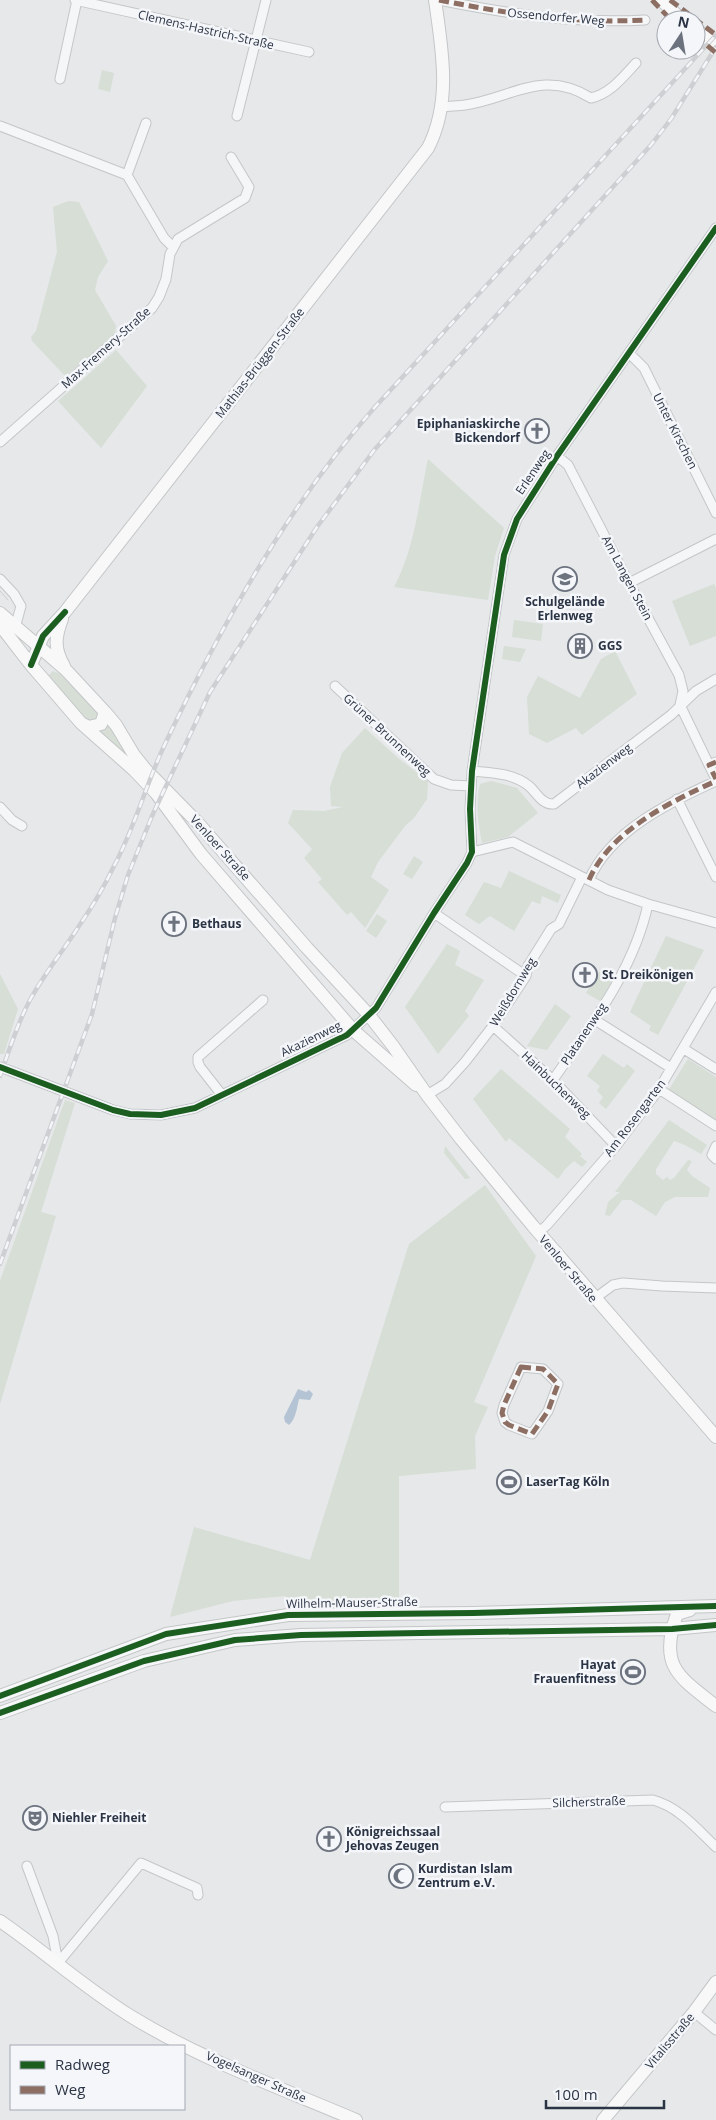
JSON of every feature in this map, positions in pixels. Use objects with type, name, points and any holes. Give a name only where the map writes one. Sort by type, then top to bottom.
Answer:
[{"type":"street","points":[[60,79],[76,0]]},
{"type":"street","name":"Clemens-Hastrich-Straße","points":[[76,0],[256,42],[309,52]]},
{"type":"street","points":[[238,116],[266,0]]},
{"type":"street","name":"Ossendorfer Weg","points":[[437,0],[516,15],[607,22],[645,20]]},
{"type":"street","name":"Mathias-Brüggen-Straße","points":[[31,665],[37,645],[54,621],[65,612],[422,157],[433,138],[442,107],[444,63],[437,0]]},
{"type":"street","points":[[661,0],[672,10]]},
{"type":"street","points":[[442,107],[466,105],[525,87],[544,84],[562,85],[577,90],[591,98],[601,96],[612,88],[636,63]]},
{"type":"street","points":[[127,175],[146,122]]},
{"type":"street","points":[[0,126],[127,175],[164,238],[172,246],[178,239],[238,202],[249,192],[249,188],[232,157]]},
{"type":"street","name":"Erlenweg","points":[[472,771],[504,555],[517,519],[557,456],[716,228]]},
{"type":"street","name":"Max-Fremery-Straße","points":[[0,442],[152,308],[160,297],[166,279],[172,246]]},
{"type":"street","name":"Unter Kirschen","points":[[629,353],[644,368],[716,513]]},
{"type":"street","name":"Am Langen Stein","points":[[557,456],[568,465],[628,583],[679,676],[683,691],[680,705]]},
{"type":"street","points":[[628,583],[716,539]]},
{"type":"street","points":[[0,579],[14,594],[21,606],[15,628]]},
{"type":"street","name":"Mathias-Brüggen-Straße","points":[[65,612],[55,639],[59,658],[66,670]]},
{"type":"street","name":"Venloer Straße","points":[[0,613],[15,628],[66,670],[105,712],[146,770],[198,823],[313,955],[369,1014],[394,1046],[427,1095],[538,1233],[716,1437]]},
{"type":"street","name":"Venloer Straße","points":[[0,624],[31,665],[81,723],[134,770],[156,793],[201,854],[353,1030],[427,1095]]},
{"type":"street","points":[[44,679],[44,674],[48,668],[66,670]]},
{"type":"street","name":"Akazienweg","points":[[0,1067],[113,1110],[130,1114],[162,1115],[181,1112],[222,1095],[353,1030],[376,1008],[467,863],[472,852],[472,771],[505,775],[519,779],[543,802],[554,804],[671,715],[696,691],[716,679]]},
{"type":"street","name":"Grüner Brunnenweg","points":[[335,686],[434,779],[451,785],[471,786]]},
{"type":"street","name":"Weißdornweg","points":[[427,1095],[445,1084],[493,1026],[526,976],[528,966],[551,929],[560,924],[586,879],[606,852],[643,822],[677,799],[716,780],[713,764],[680,705]]},
{"type":"street","points":[[81,723],[89,727],[101,724],[105,712]]},
{"type":"street","points":[[677,799],[716,877]]},
{"type":"street","points":[[0,807],[12,820],[22,826]]},
{"type":"street","points":[[472,852],[513,842],[608,890],[648,904],[716,923]]},
{"type":"street","name":"Platanenweg","points":[[553,1080],[595,1020],[626,968],[648,904]]},
{"type":"street","points":[[434,913],[526,976]]},
{"type":"street","name":"Am Rosengarten","points":[[538,1233],[616,1146],[659,1089],[716,992]]},
{"type":"street","points":[[222,1095],[200,1067],[198,1057],[264,1000]]},
{"type":"street","points":[[595,1020],[672,1068]]},
{"type":"street","name":"Hainbuchenweg","points":[[493,1026],[553,1080],[616,1146]]},
{"type":"street","points":[[684,1048],[716,1069]]},
{"type":"street","points":[[659,1089],[716,1126]]},
{"type":"street","points":[[714,1157],[716,1146]]},
{"type":"street","points":[[594,1299],[613,1285],[623,1283],[716,1288]]},
{"type":"street","points":[[521,1367],[543,1369],[554,1380],[558,1388],[540,1426],[535,1432],[529,1434],[505,1422],[502,1409],[521,1367]]},
{"type":"street","points":[[711,1606],[677,1614],[670,1641],[672,1663],[677,1673],[716,1706]]},
{"type":"street","name":"Wilhelm-Mauser-Straße","points":[[0,1696],[166,1634],[288,1615],[473,1613],[711,1606]]},
{"type":"street","points":[[473,1613],[473,1632]]},
{"type":"street","points":[[0,1713],[164,1656],[235,1640],[301,1635],[672,1629],[716,1625]]},
{"type":"street","points":[[688,1628],[680,1636],[679,1660],[682,1669],[698,1691]]},
{"type":"street","points":[[80,1666],[85,1682]]},
{"type":"street","name":"Silcherstraße","points":[[445,1807],[653,1800],[663,1802],[678,1812],[716,1847]]},
{"type":"street","points":[[58,1963],[141,1863],[198,1888],[198,1895]]},
{"type":"street","points":[[27,1866],[53,1936],[58,1963]]},
{"type":"street","name":"Vogelsanger Straße","points":[[0,1921],[108,2002],[184,2045]]},
{"type":"street","name":"Vitalisstraße","points":[[603,2120],[694,2012],[716,1982]]},
{"type":"street","points":[[694,2012],[716,2030]]},
{"type":"street","name":"Vogelsanger Straße","points":[[185,2045],[356,2120]]},
{"type":"shaded area","points":[[102,70],[114,73],[110,92],[98,89]]},
{"type":"shaded area","points":[[68,201],[79,202],[108,261],[98,277],[95,290],[116,326],[114,338],[65,376],[32,341],[31,337],[36,331],[57,252],[53,207]]},
{"type":"shaded area","points":[[116,350],[147,386],[101,448],[58,401]]},
{"type":"shaded area","points":[[428,459],[504,528],[495,556],[488,600],[394,587],[412,540]]},
{"type":"shaded area","points":[[714,584],[716,588],[716,636],[690,646],[672,601]]},
{"type":"shaded area","points":[[514,620],[543,624],[541,641],[512,637]]},
{"type":"shaded area","points":[[504,646],[526,649],[520,662],[502,659]]},
{"type":"shaded area","points":[[615,651],[637,694],[582,735],[576,728],[547,743],[529,734],[527,697],[538,676],[580,698],[601,659]]},
{"type":"shaded area","points":[[53,671],[60,674],[96,710],[99,715],[94,722],[86,719],[48,676]]},
{"type":"shaded area","points":[[108,723],[134,760],[96,733]]},
{"type":"shaded area","points":[[365,728],[398,758],[428,781],[427,799],[378,862],[371,877],[389,890],[365,928],[351,912],[347,915],[318,882],[322,879],[304,858],[312,849],[288,823],[293,810],[324,811],[343,807],[331,806],[330,787],[342,753]]},
{"type":"shaded area","points":[[491,781],[517,788],[538,813],[508,837],[482,843],[479,828],[478,792],[480,784]]},
{"type":"shaded area","points":[[414,856],[423,862],[412,879],[403,874]]},
{"type":"shaded area","points":[[509,871],[561,895],[558,903],[542,896],[540,904],[532,901],[514,931],[490,916],[479,924],[465,915],[484,882],[501,888]]},
{"type":"shaded area","points":[[377,914],[387,921],[376,938],[366,931]]},
{"type":"shaded area","points":[[666,936],[704,950],[658,1035],[649,1030],[651,1026],[630,1012]]},
{"type":"shaded area","points":[[447,944],[460,951],[455,965],[484,980],[465,1011],[469,1016],[438,1054],[405,1007]]},
{"type":"shaded area","points":[[599,972],[609,977],[608,979],[612,981],[600,1001],[586,993]]},
{"type":"shaded area","points":[[0,974],[18,1009],[4,1054],[0,1054]]},
{"type":"shaded area","points":[[555,1004],[571,1016],[547,1050],[527,1046]]},
{"type":"shaded area","points":[[603,1054],[624,1068],[627,1064],[635,1071],[606,1109],[599,1103],[603,1097],[597,1091],[600,1086],[587,1076]]},
{"type":"shaded area","points":[[688,1059],[716,1077],[716,1122],[668,1091]]},
{"type":"shaded area","points":[[501,1069],[570,1129],[565,1137],[582,1154],[580,1156],[587,1162],[582,1167],[574,1161],[558,1179],[509,1138],[506,1142],[473,1099]]},
{"type":"shaded area","points":[[65,1100],[75,1103],[41,1212],[56,1216],[0,1404],[0,1281]]},
{"type":"shaded area","points":[[669,1120],[707,1145],[701,1154],[674,1141],[656,1169],[656,1174],[663,1180],[667,1177],[670,1180],[674,1178],[688,1160],[692,1161],[687,1170],[692,1176],[710,1188],[708,1197],[675,1197],[665,1202],[656,1216],[631,1200],[622,1200],[610,1216],[605,1215],[608,1202],[620,1192],[615,1192]]},
{"type":"shaded area","points":[[445,1146],[470,1178],[465,1179],[444,1153]]},
{"type":"shaded area","points":[[485,1185],[536,1256],[474,1402],[488,1407],[475,1436],[476,1469],[399,1476],[399,1606],[300,1608],[285,1596],[233,1601],[170,1617],[194,1527],[310,1560],[409,1244]]},
{"type":"water","points":[[298,1389],[306,1392],[309,1390],[313,1394],[310,1400],[299,1399],[295,1416],[289,1425],[285,1422],[284,1417]]},
{"type":"tram line","points":[[0,591],[8,600]]},
{"type":"railway","points":[[0,1076],[25,1009],[41,981],[73,935],[106,882],[134,821],[158,759],[209,655],[258,568],[313,485],[375,407],[716,35]]},
{"type":"railway","points":[[0,1264],[92,1014],[115,918],[128,875],[152,816],[210,692],[317,527],[375,449],[651,145],[671,119],[716,47]]},
{"type":"marked path","points":[[439,0],[541,17],[592,21],[645,20]]},
{"type":"marked path","points":[[652,0],[662,10]]},
{"type":"marked path","points":[[670,0],[716,35]]},
{"type":"marked path","points":[[706,44],[716,53]]},
{"type":"marked path","points":[[716,762],[709,765],[716,779]]},
{"type":"marked path","points":[[589,880],[611,847],[626,833],[643,820],[680,798],[716,781]]},
{"type":"marked path","points":[[521,1367],[543,1369],[558,1384],[548,1411],[532,1434],[509,1425],[505,1422],[502,1413],[521,1367]]},
{"type":"cycle path","points":[[0,1067],[113,1110],[130,1114],[161,1115],[195,1108],[347,1035],[376,1008],[467,863],[472,852],[470,809],[472,771],[504,555],[517,519],[557,456],[716,228]]},
{"type":"cycle path","points":[[31,665],[43,636],[65,612]]},
{"type":"cycle path","points":[[0,1696],[166,1634],[288,1615],[473,1613],[716,1606]]},
{"type":"cycle path","points":[[0,1713],[144,1661],[235,1640],[301,1635],[672,1629],[716,1625]]},
{"type":"place","name":"Epiphaniaskirche Bickendorf","points":[[537,431]]},
{"type":"place","name":"Schulgelände Erlenweg","points":[[565,579]]},
{"type":"place","name":"GGS","points":[[580,646]]},
{"type":"place","name":"Bethaus","points":[[174,924]]},
{"type":"place","name":"St. Dreikönigen","points":[[585,975]]},
{"type":"place","name":"LaserTag Köln","points":[[509,1482]]},
{"type":"place","name":"Hayat Frauenfitness","points":[[633,1672]]},
{"type":"place","name":"Niehler Freiheit","points":[[35,1818]]},
{"type":"place","name":"Königreichssaal Jehovas Zeugen","points":[[329,1839]]},
{"type":"place","name":"Kurdistan Islam Zentrum e.V.","points":[[401,1876]]}]
